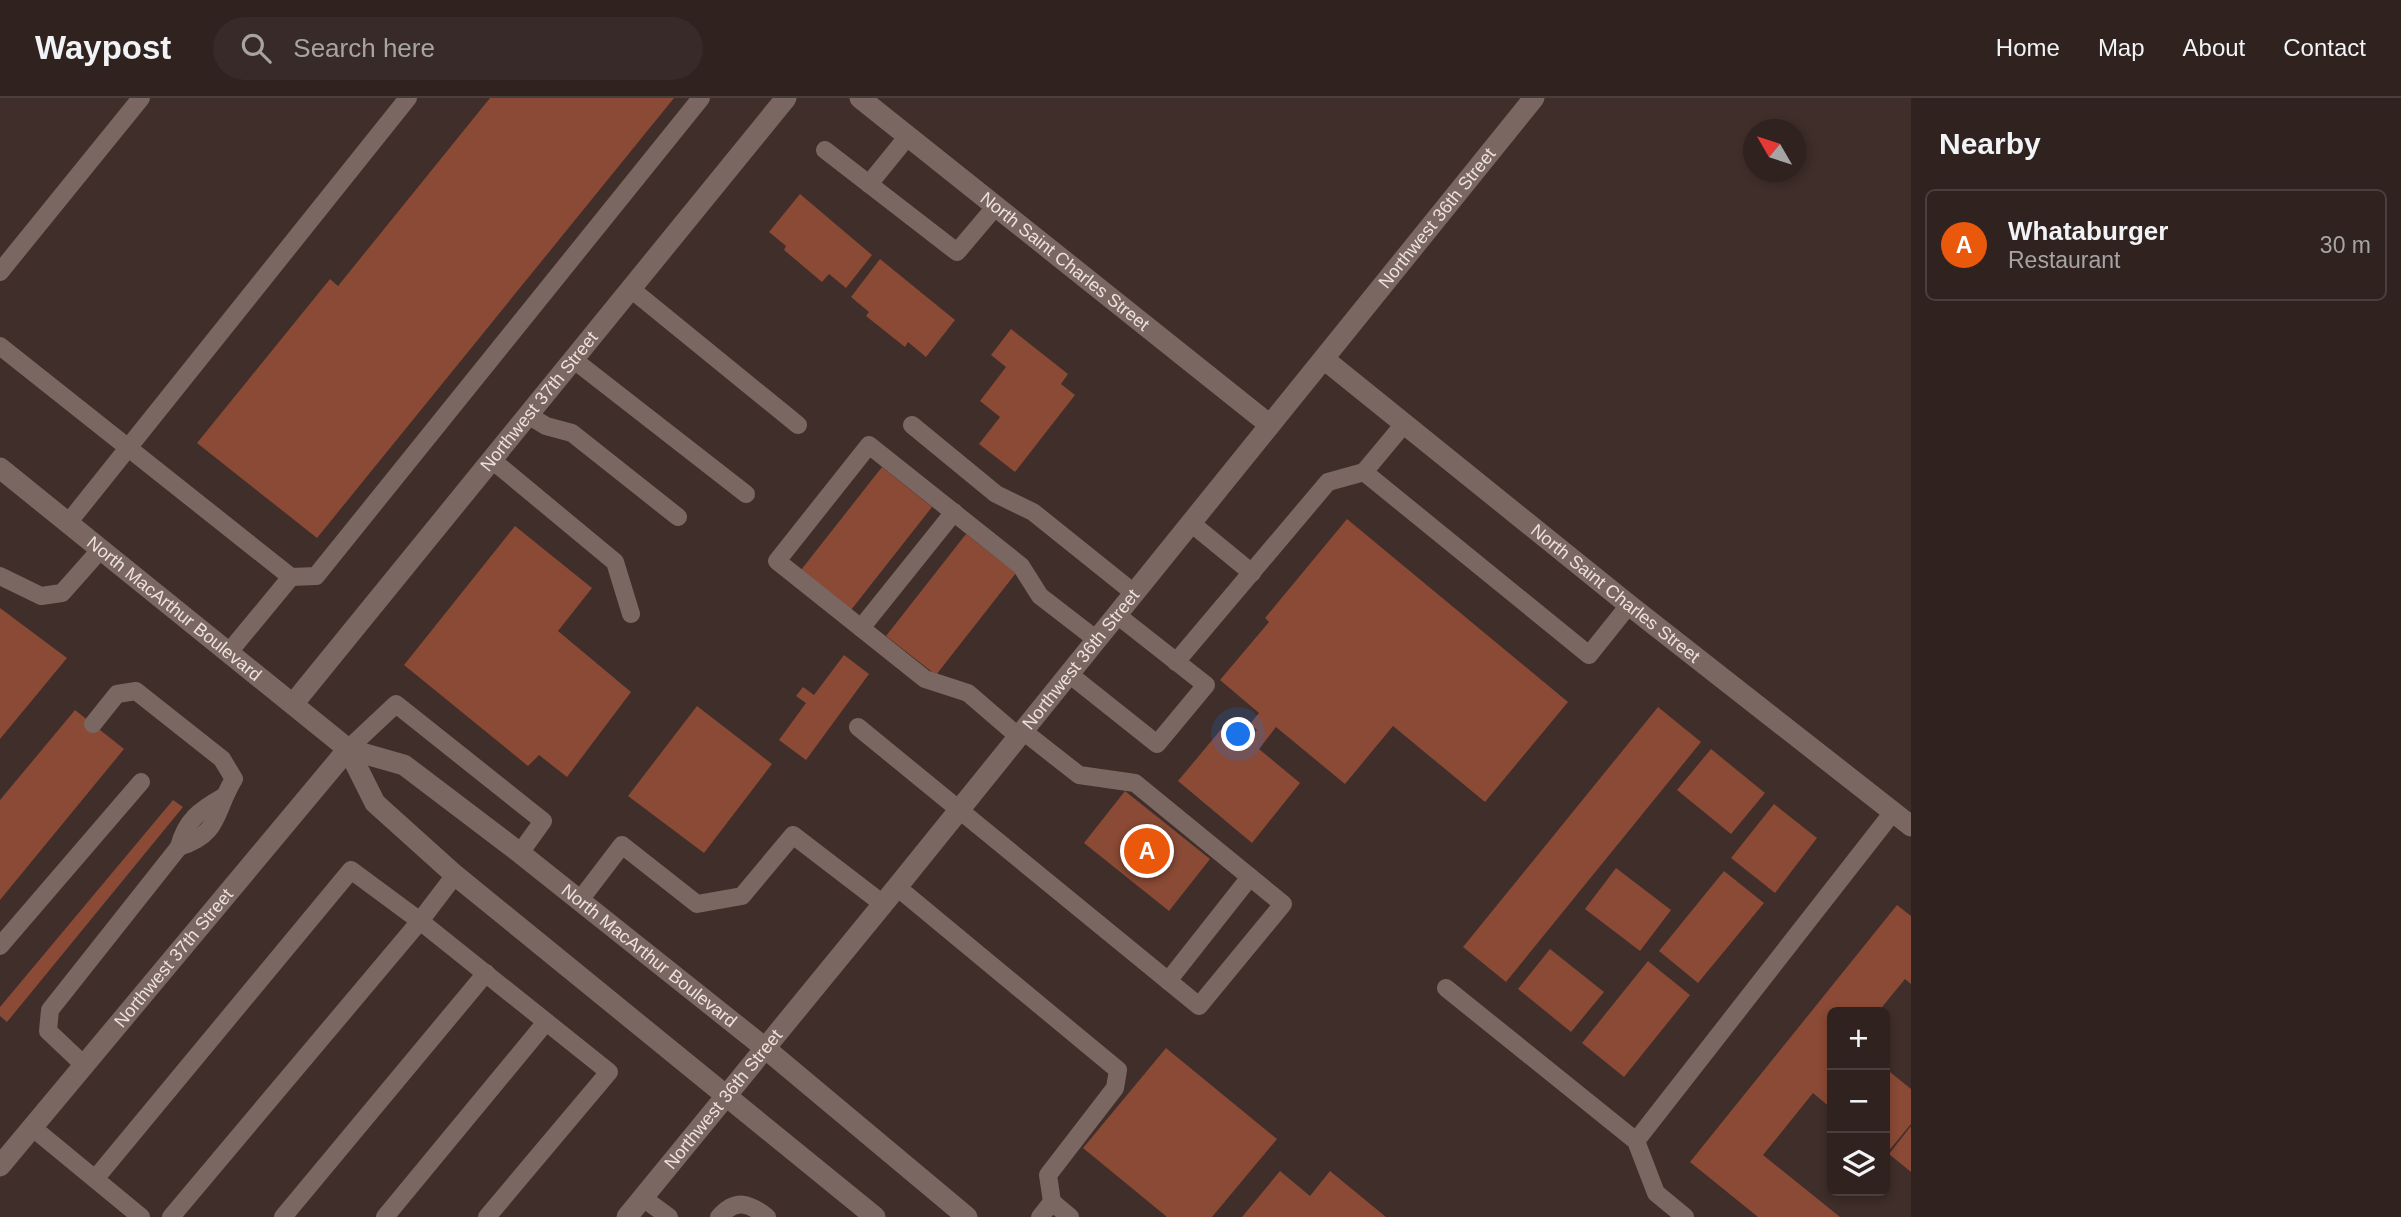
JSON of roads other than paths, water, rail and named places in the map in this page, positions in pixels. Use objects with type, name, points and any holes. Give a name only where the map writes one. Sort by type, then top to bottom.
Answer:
[{"type":"main road","name":"Northwest 37th Street","points":[[293,704],[786,98]]},
{"type":"main road","name":"North Saint Charles Street","points":[[860,98],[1270,425]]},
{"type":"main road","name":"Northwest 36th Street","points":[[627,1217],[1534,98]]},
{"type":"main road","name":"North Saint Charles Street","points":[[1324,359],[1629,606],[1911,826]]},
{"type":"main road","name":"North MacArthur Boulevard","points":[[0,468],[348,749],[404,765],[520,853],[765,1048],[967,1217]]},
{"type":"main road","name":"Northwest 37th Street","points":[[3,1157],[33,1128],[348,749]]},
{"type":"main road","name":"North MacArthur Boulevard","points":[[348,749],[375,803],[455,875],[875,1217]]},
{"type":"lane","points":[[0,272],[141,98]]},
{"type":"lane","points":[[68,523],[408,98]]},
{"type":"lane","points":[[0,346],[291,578],[316,576],[701,98]]},
{"type":"lane","points":[[869,184],[908,136]]},
{"type":"lane","points":[[825,150],[957,253],[996,206]]},
{"type":"lane","points":[[631,289],[798,425]]},
{"type":"lane","points":[[574,360],[746,494]]},
{"type":"lane","points":[[528,415],[546,426],[572,433],[678,517]]},
{"type":"lane","points":[[1176,662],[1328,482],[1364,472],[1404,424]]},
{"type":"lane","points":[[912,425],[996,494],[1033,512],[1134,593]]},
{"type":"lane","points":[[858,727],[1199,1006],[1283,904],[1135,783],[1079,775],[968,693],[925,679],[777,561],[869,445],[1021,566],[1040,596],[1097,640]]},
{"type":"lane","points":[[492,460],[615,562],[631,614]]},
{"type":"lane","points":[[1364,472],[1589,655],[1629,606]]},
{"type":"lane","points":[[862,628],[954,512]]},
{"type":"lane","points":[[1191,523],[1252,573]]},
{"type":"lane","points":[[0,576],[41,596],[62,593],[101,549]]},
{"type":"lane","points":[[229,652],[291,578]]},
{"type":"lane","points":[[1069,674],[1157,744],[1206,685],[1116,615]]},
{"type":"lane","points":[[85,1066],[48,1031],[50,1010],[179,847],[199,841],[216,819],[223,797],[234,779],[222,759],[136,691],[117,694],[93,724]]},
{"type":"lane","points":[[348,749],[396,704],[544,821],[520,853]]},
{"type":"lane","points":[[0,946],[141,782]]},
{"type":"lane","points":[[1636,1141],[1893,812]]},
{"type":"lane","points":[[580,900],[622,845],[698,904],[742,896],[793,835],[883,904]]},
{"type":"lane","points":[[95,1179],[351,870],[420,921],[609,1072],[487,1217]]},
{"type":"lane","points":[[171,1217],[420,921],[455,875]]},
{"type":"lane","points":[[1168,981],[1250,877]]},
{"type":"lane","points":[[897,887],[1118,1070],[1115,1088],[1048,1175],[1052,1202],[1070,1217]]},
{"type":"lane","points":[[283,1217],[486,973]]},
{"type":"lane","points":[[1446,988],[1636,1141],[1656,1193],[1685,1217]]},
{"type":"lane","points":[[385,1217],[546,1021]]},
{"type":"lane","points":[[33,1128],[141,1217]]},
{"type":"lane","points":[[643,1198],[669,1217]]},
{"type":"lane","points":[[1040,1217],[1052,1202]]},
{"type":"lane","points":[[719,1217],[726,1210],[740,1205],[752,1205],[767,1217]]},
{"type":"place","name":"Whataburger","points":[[1147,851]]}]
